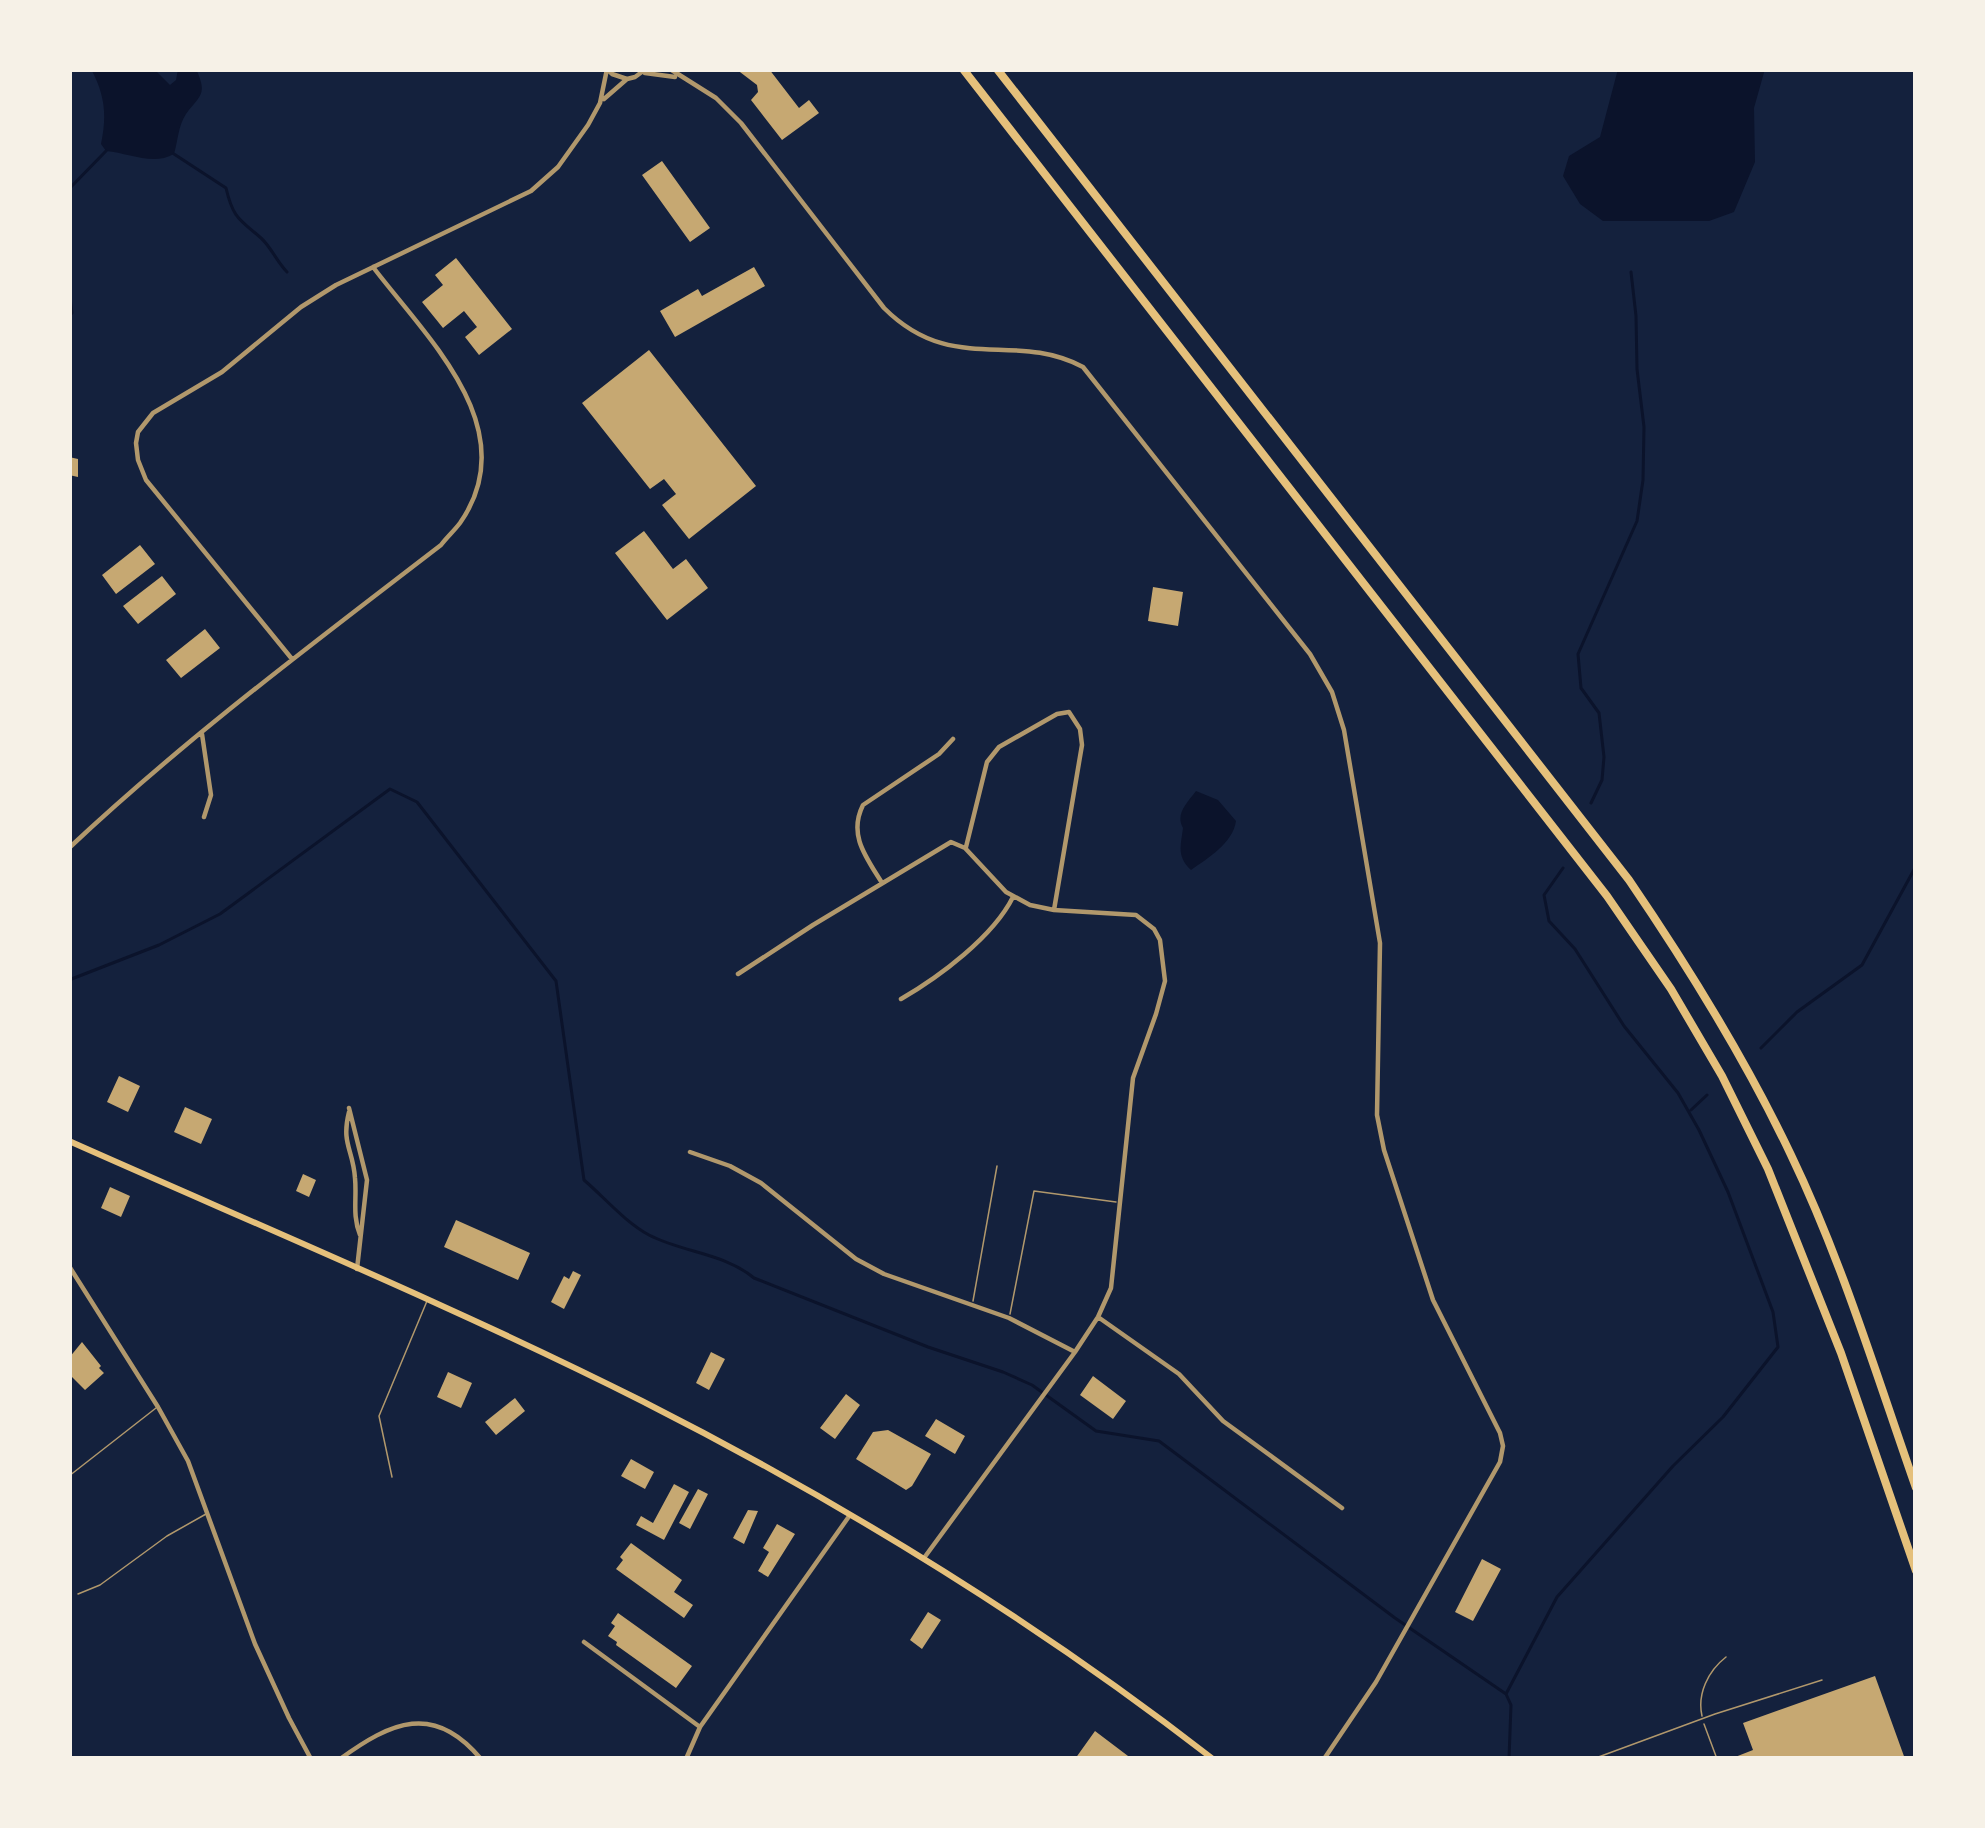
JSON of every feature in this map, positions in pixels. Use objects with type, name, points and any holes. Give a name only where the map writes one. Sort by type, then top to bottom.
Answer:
[{"type":"highway","points":[[962,69],[1578,859],[1671,988],[1768,1168],[1841,1353],[1916,1570]]},
{"type":"highway","points":[[997,69],[1629,880],[1692,973],[1793,1159],[1855,1314],[1916,1488]]},
{"type":"main road","points":[[69,1141],[641,1401],[924,1558],[1084,1664],[1213,1759]]},
{"type":"street","points":[[607,69],[627,79]]},
{"type":"street","points":[[600,103],[607,69]]},
{"type":"street","points":[[670,69],[716,98],[740,123],[901,325],[944,345],[1058,357],[1083,367],[1310,654],[1331,692],[1344,730],[1380,943],[1377,1115],[1384,1150],[1433,1300],[1503,1446],[1500,1462],[1401,1640],[1324,1759]]},
{"type":"street","points":[[292,659],[146,480],[138,460],[138,432],[153,413],[222,372],[336,284],[531,191],[558,167],[600,103],[627,79],[644,71],[681,77]]},
{"type":"street","points":[[69,848],[292,659],[441,544],[460,522],[479,473],[476,418],[451,368],[373,267]]},
{"type":"street","points":[[965,848],[987,762],[999,747],[1057,714],[1070,712],[1082,745],[1054,910]]},
{"type":"street","points":[[202,734],[211,795],[204,817]]},
{"type":"street","points":[[882,883],[858,844],[856,830],[863,805],[939,754],[953,739]]},
{"type":"street","points":[[738,974],[947,843],[965,848],[1013,897],[1030,905],[1136,915],[1160,940],[1165,981],[1133,1078],[1111,1288],[1075,1352],[924,1558]]},
{"type":"street","points":[[901,999],[939,976],[1006,910],[1013,897]]},
{"type":"street","points":[[357,1269],[367,1180],[350,1108],[344,1130],[355,1170],[355,1223],[360,1235]]},
{"type":"street","points":[[690,1152],[761,1183],[856,1259],[884,1274],[1009,1318],[1075,1352]]},
{"type":"street","points":[[69,1266],[188,1461],[256,1644],[311,1759]]},
{"type":"street","points":[[1098,1317],[1179,1374],[1223,1421],[1342,1508]]},
{"type":"street","points":[[686,1759],[700,1727],[850,1515]]},
{"type":"street","points":[[584,1642],[700,1727]]},
{"type":"street","points":[[340,1759],[371,1736],[407,1723],[446,1729],[481,1759]]},
{"type":"lane","points":[[972,1305],[997,1166]]},
{"type":"lane","points":[[1009,1318],[1034,1191],[1122,1202]]},
{"type":"lane","points":[[392,1478],[380,1416],[427,1300]]},
{"type":"lane","points":[[69,1476],[158,1407]]},
{"type":"lane","points":[[78,1594],[100,1585],[167,1535],[207,1514]]},
{"type":"lane","points":[[1717,1759],[1699,1703],[1717,1664],[1726,1657]]},
{"type":"lane","points":[[1593,1759],[1822,1679]]},
{"type":"water","points":[[91,69],[154,69],[170,85],[178,69],[196,69],[201,94],[183,119],[174,154],[149,159],[106,151],[101,144],[102,97]]},
{"type":"water","points":[[1618,69],[1765,69],[1754,108],[1755,162],[1734,212],[1709,221],[1603,221],[1580,204],[1563,176],[1569,156],[1600,137]]},
{"type":"water","points":[[1196,791],[1218,800],[1236,821],[1225,843],[1191,870],[1181,855],[1180,818]]},
{"type":"building","points":[[736,69],[769,69],[799,108],[809,100],[819,113],[782,140],[751,100],[757,85]]},
{"type":"building","points":[[662,161],[710,228],[690,242],[642,175]]},
{"type":"building","points":[[456,258],[512,329],[479,355],[465,337],[477,327],[464,311],[443,328],[422,302],[443,285],[435,275]]},
{"type":"building","points":[[754,267],[765,286],[675,337],[660,311],[698,289],[702,296]]},
{"type":"building","points":[[649,350],[756,486],[689,539],[662,505],[676,494],[664,479],[650,489],[582,403]]},
{"type":"building","points":[[69,457],[78,459],[78,477],[69,475]]},
{"type":"building","points":[[644,531],[673,569],[686,559],[708,588],[667,620],[615,553]]},
{"type":"building","points":[[140,545],[155,564],[116,594],[102,575]]},
{"type":"building","points":[[162,576],[176,594],[138,624],[123,606]]},
{"type":"building","points":[[1153,587],[1183,592],[1178,626],[1148,621]]},
{"type":"building","points":[[205,629],[220,648],[181,678],[166,660]]},
{"type":"building","points":[[119,1076],[140,1086],[128,1112],[107,1102]]},
{"type":"building","points":[[185,1107],[212,1119],[201,1144],[174,1132]]},
{"type":"building","points":[[303,1174],[316,1180],[309,1197],[296,1191]]},
{"type":"building","points":[[110,1187],[130,1196],[121,1217],[101,1208]]},
{"type":"building","points":[[456,1220],[530,1253],[518,1280],[444,1247]]},
{"type":"building","points":[[573,1271],[581,1275],[564,1309],[551,1302],[564,1276],[569,1279]]},
{"type":"building","points":[[82,1342],[104,1373],[85,1390],[69,1374],[69,1358]]},
{"type":"building","points":[[711,1352],[725,1359],[709,1390],[696,1383]]},
{"type":"building","points":[[448,1372],[472,1383],[461,1408],[437,1397]]},
{"type":"building","points":[[1093,1376],[1126,1401],[1113,1419],[1080,1395]]},
{"type":"building","points":[[846,1394],[860,1405],[835,1439],[820,1428]]},
{"type":"building","points":[[515,1398],[525,1411],[496,1435],[485,1422]]},
{"type":"building","points":[[936,1419],[965,1436],[955,1454],[925,1436]]},
{"type":"building","points":[[888,1430],[931,1454],[906,1490],[856,1459],[873,1432]]},
{"type":"building","points":[[631,1459],[654,1472],[645,1489],[621,1476]]},
{"type":"building","points":[[674,1484],[689,1492],[664,1540],[636,1525],[641,1516],[653,1523]]},
{"type":"building","points":[[698,1489],[708,1494],[690,1529],[679,1523]]},
{"type":"building","points":[[748,1510],[758,1511],[744,1544],[733,1538]]},
{"type":"building","points":[[777,1524],[795,1534],[768,1577],[758,1571],[769,1552],[763,1548]]},
{"type":"building","points":[[631,1543],[682,1580],[674,1592],[693,1605],[684,1618],[616,1569]]},
{"type":"building","points":[[1482,1559],[1501,1569],[1473,1621],[1455,1612]]},
{"type":"building","points":[[928,1612],[941,1620],[922,1649],[910,1640]]},
{"type":"building","points":[[618,1613],[692,1666],[676,1688],[608,1636]]},
{"type":"building","points":[[1875,1676],[1905,1759],[1730,1759],[1753,1750],[1743,1723]]},
{"type":"building","points":[[1095,1731],[1132,1759],[1075,1759]]},
{"type":"waterway","points":[[69,189],[106,151]]},
{"type":"waterway","points":[[174,154],[226,188],[238,217],[287,272]]},
{"type":"waterway","points":[[1591,803],[1602,780],[1604,757],[1599,713],[1581,688],[1578,654],[1637,521],[1643,480],[1644,427],[1631,272]]},
{"type":"waterway","points":[[69,290],[69,316]]},
{"type":"waterway","points":[[69,980],[159,945],[220,914],[390,789],[417,802],[556,981],[584,1180],[623,1217],[662,1241],[717,1258],[754,1278],[1032,1385],[1096,1431],[1159,1441],[1395,1618],[1506,1694],[1511,1705],[1509,1759]]},
{"type":"waterway","points":[[1761,1048],[1797,1012],[1862,965],[1916,866]]},
{"type":"waterway","points":[[1506,1694],[1557,1597],[1723,1417],[1778,1347],[1773,1312],[1699,1130],[1575,949],[1549,921],[1544,895],[1563,868]]},
{"type":"waterway","points":[[1691,1110],[1707,1095]]}]
